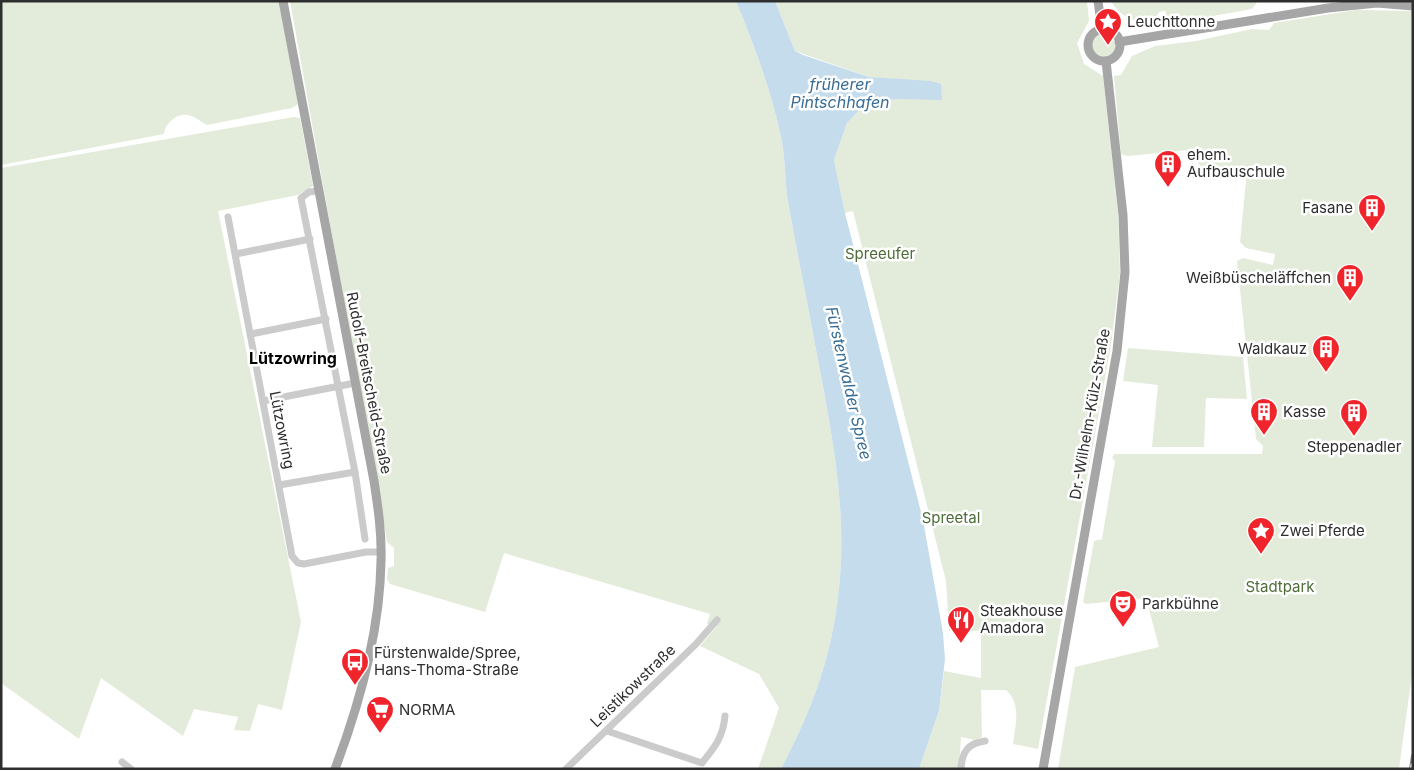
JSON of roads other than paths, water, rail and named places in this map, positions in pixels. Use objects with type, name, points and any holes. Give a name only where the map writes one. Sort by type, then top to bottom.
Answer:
[{"type":"main road","name":"Rudolf-Breitscheid-Straße","points":[[283,1],[374,481],[381,552],[379,598],[371,645],[335,769]]},
{"type":"main road","points":[[1098,1],[1102,30]]},
{"type":"main road","points":[[1119,42],[1328,8],[1377,3],[1413,6]]},
{"type":"main road","points":[[1102,30],[1112,32],[1119,42],[1117,54],[1106,61],[1094,58],[1088,49],[1092,34],[1102,30]]},
{"type":"main road","name":"Dr.-Wilhelm-Külz-Straße","points":[[1043,769],[1117,351],[1125,272],[1123,215],[1106,61]]},
{"type":"street","points":[[318,191],[309,192],[301,198],[355,472],[365,539]]},
{"type":"street","name":"Lützowring","points":[[228,216],[291,554],[298,563],[316,563],[366,552],[381,552]]},
{"type":"street","points":[[236,254],[310,239]]},
{"type":"street","points":[[251,334],[326,319]]},
{"type":"street","points":[[263,400],[355,383]]},
{"type":"street","points":[[279,485],[355,472]]},
{"type":"street","name":"Leistikowstraße","points":[[566,769],[607,731],[717,620]]},
{"type":"street","points":[[607,731],[702,763],[718,744],[724,731],[724,716]]},
{"type":"street","points":[[961,769],[962,755],[969,746],[975,742],[985,742]]},
{"type":"street","points":[[122,762],[131,769]]},
{"type":"water","points":[[736,1],[775,1],[795,51],[803,55],[869,77],[931,81],[941,84],[942,100],[898,99],[866,103],[847,123],[834,160],[845,213],[923,520],[943,633],[945,659],[939,711],[919,769],[781,769],[804,722],[828,653],[840,577],[840,512],[838,479],[828,414],[787,196],[781,137],[762,68]]},
{"type":"railway","points":[[1411,769],[1413,756]]},
{"type":"place","name":"Leuchttonne","points":[[1108,46]]},
{"type":"place","name":"ehem. Aufbauschule","points":[[1168,188]]},
{"type":"place","name":"Fasane","points":[[1372,232]]},
{"type":"place","name":"Weißbüscheläffchen","points":[[1350,302]]},
{"type":"place","name":"Waldkauz","points":[[1326,373]]},
{"type":"place","name":"Kasse","points":[[1264,436]]},
{"type":"place","name":"Steppenadler","points":[[1354,437]]},
{"type":"place","name":"Zwei Pferde","points":[[1261,555]]},
{"type":"place","name":"Parkbühne","points":[[1123,628]]},
{"type":"place","name":"Steakhouse Amadora","points":[[961,644]]},
{"type":"place","name":"Fürstenwalde/Spree, Hans-Thoma-Straße","points":[[355,686]]},
{"type":"place","name":"NORMA","points":[[380,734]]},
{"type":"district","name":"Lützowring","points":[[293,358]]},
{"type":"water label","name":"früherer Pintschhafen","points":[[840,93]]},
{"type":"water label","name":"Fürstenwalder Spree","points":[[849,383]]},
{"type":"park label","name":"Spreeufer","points":[[880,254]]},
{"type":"park label","name":"Spreetal","points":[[951,518]]},
{"type":"park label","name":"Stadtpark","points":[[1280,587]]}]
